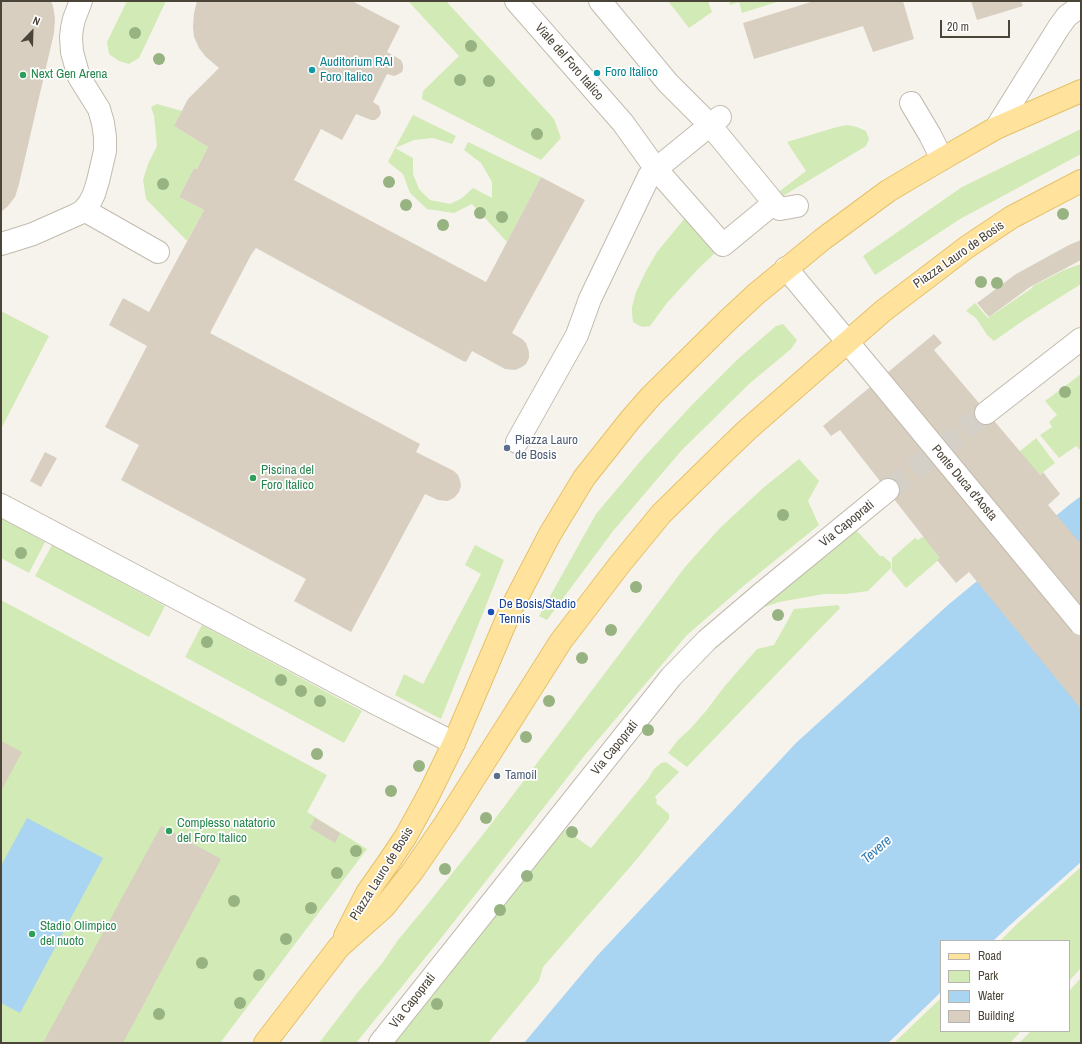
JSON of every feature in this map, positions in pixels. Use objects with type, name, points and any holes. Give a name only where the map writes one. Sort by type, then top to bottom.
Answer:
[{"type":"main road","name":"Piazza Lauro de Bosis","points":[[339,947],[367,893],[406,836],[429,794],[454,743],[512,607],[550,534],[584,478],[651,396],[727,321],[786,268],[888,191],[996,128],[1081,91]]},
{"type":"main road","name":"Piazza Lauro de Bosis","points":[[339,947],[384,906],[412,872],[449,818],[561,641],[639,540],[661,514],[720,456],[883,311],[966,247],[1012,217],[1081,181]]},
{"type":"main road","points":[[264,1043],[339,947]]},
{"type":"street","points":[[1,244],[46,229],[78,214],[84,210],[94,194],[105,151],[106,137],[98,109],[80,77],[72,52],[72,28],[81,1]]},
{"type":"street","name":"Viale del Foro Italico","points":[[516,1],[623,123],[652,173]]},
{"type":"street","points":[[600,1],[668,83],[715,121],[774,203],[780,209],[797,206]]},
{"type":"street","name":"Piazza Lauro de Bosis","points":[[996,128],[1059,27],[1067,16],[1081,6]]},
{"type":"street","points":[[911,103],[942,159]]},
{"type":"street","points":[[517,442],[577,335],[590,299],[652,173],[715,121]]},
{"type":"street","points":[[652,173],[723,244],[774,203]]},
{"type":"street","points":[[84,210],[158,252]]},
{"type":"street","points":[[786,268],[847,342]]},
{"type":"street","points":[[986,413],[1081,339]]},
{"type":"street","name":"Ponte Duca d'Aosta","points":[[847,342],[1081,624]]},
{"type":"street","name":"Via Capoprati","points":[[380,1043],[671,677],[707,640],[888,490]]},
{"type":"street","points":[[1,505],[454,743]]},
{"type":"green space","points":[[127,1],[166,1],[139,58],[129,64],[119,61],[109,54],[107,42]]},
{"type":"green space","points":[[408,1],[446,1],[554,119],[561,138],[541,160],[422,99],[423,91],[459,56]]},
{"type":"green space","points":[[668,1],[708,1],[712,12],[689,28]]},
{"type":"green space","points":[[729,1],[780,1],[742,13],[739,2],[730,5]]},
{"type":"green space","points":[[157,104],[182,111],[174,126],[208,147],[197,169],[194,168],[179,197],[204,210],[187,241],[146,199],[143,180],[148,164],[157,146],[154,116],[151,107]]},
{"type":"green space","points":[[413,115],[456,136],[452,144],[433,138],[414,140],[395,148]]},
{"type":"green space","points":[[847,125],[866,131],[869,139],[866,146],[783,196],[780,191],[806,171],[787,142]]},
{"type":"green space","points":[[1081,129],[1081,154],[960,219],[875,275],[863,256],[962,187]]},
{"type":"green space","points":[[468,142],[541,177],[507,242],[472,204],[454,213],[427,209],[410,193],[403,174],[388,162],[395,148],[413,158],[413,174],[419,189],[430,200],[450,204],[462,198],[473,188],[492,198],[492,182],[481,163],[464,150]]},
{"type":"green space","points":[[685,218],[715,253],[666,304],[650,326],[640,326],[633,322],[632,307],[636,292],[657,252]]},
{"type":"green space","points":[[1081,264],[1081,284],[994,341],[987,335],[976,318],[966,311],[975,303],[988,318],[1033,286],[1064,270]]},
{"type":"green space","points":[[1,311],[49,336],[1,429]]},
{"type":"green space","points":[[783,324],[797,340],[791,349],[749,384],[681,451],[613,531],[547,620],[539,616],[596,514],[643,458],[691,406],[739,358],[776,326]]},
{"type":"green space","points":[[1081,374],[1081,451],[1076,446],[1059,458],[1040,435],[1052,427],[1049,422],[1057,415],[1045,401]]},
{"type":"green space","points":[[1036,438],[1055,463],[1038,476],[1019,452]]},
{"type":"green space","points":[[799,459],[819,481],[808,501],[819,525],[747,583],[687,635],[585,755],[438,942],[356,1043],[319,1043],[383,962],[398,940],[485,832],[685,567],[720,528],[763,488]]},
{"type":"green space","points":[[1,518],[45,542],[29,573],[1,558]]},
{"type":"green space","points":[[856,530],[880,556],[883,556],[891,563],[891,568],[868,591],[846,594],[824,594],[779,602],[759,609]]},
{"type":"green space","points":[[924,536],[941,558],[906,588],[891,570],[892,558],[915,538],[918,540]]},
{"type":"green space","points":[[52,545],[165,606],[149,637],[35,576]]},
{"type":"green space","points":[[475,545],[504,560],[441,719],[395,695],[404,674],[423,684],[481,574],[465,565]]},
{"type":"green space","name":"Complesso natatorio del Foro Italico","points":[[1,600],[327,775],[307,812],[367,849],[220,1043],[1,1043]]},
{"type":"green space","points":[[838,605],[840,608],[687,767],[668,753],[678,740],[706,711],[724,687],[757,649],[774,645],[794,609]]},
{"type":"green space","points":[[202,625],[362,711],[344,743],[185,657]]},
{"type":"green space","points":[[666,762],[679,772],[655,797],[657,800],[656,803],[669,814],[669,819],[637,859],[543,967],[539,981],[488,1043],[386,1043],[560,826],[591,848],[648,779],[654,769],[661,763]]},
{"type":"green space","points":[[1081,867],[1081,968],[1070,980],[1070,940],[1001,940]]},
{"type":"green space","points":[[1081,978],[1081,1043],[1019,1043],[1030,1032],[1070,1032],[1070,990]]},
{"type":"green space","points":[[940,999],[940,1032],[1020,1032],[1010,1043],[894,1043]]},
{"type":"water","name":"Tevere","points":[[1081,496],[1081,862],[994,940],[940,940],[940,993],[888,1043],[524,1043],[597,956],[796,743],[948,605]]},
{"type":"water","name":"Stadio Olimpico del nuoto","points":[[27,818],[103,858],[20,1013],[1,1003],[1,866]]},
{"type":"building","name":"Next Gen Arena","points":[[1,1],[51,1],[55,18],[54,33],[19,184],[15,197],[1,212]]},
{"type":"building","points":[[197,1],[352,1],[400,26],[387,52],[401,60],[403,69],[402,72],[394,76],[387,74],[373,102],[379,106],[381,113],[379,117],[375,120],[371,120],[356,114],[342,140],[321,129],[294,180],[486,282],[541,177],[585,200],[512,333],[526,343],[529,352],[529,358],[526,364],[515,370],[505,369],[472,351],[466,362],[463,361],[256,248],[251,255],[210,333],[420,444],[416,452],[454,471],[460,480],[461,486],[459,492],[450,500],[438,500],[425,494],[351,632],[294,601],[306,579],[121,480],[139,445],[105,427],[147,346],[109,325],[123,298],[149,312],[204,210],[179,197],[194,168],[197,169],[208,147],[174,126],[188,99],[219,68],[205,56],[194,37],[194,13]]},
{"type":"building","points":[[814,1],[903,1],[914,39],[873,52],[863,26],[754,59],[743,23]]},
{"type":"building","points":[[971,1],[1021,1],[1023,6],[977,20]]},
{"type":"building","points":[[1081,240],[1081,260],[1030,287],[989,317],[977,303],[1016,274]]},
{"type":"building","points":[[934,334],[942,343],[934,350],[1040,475],[1043,472],[1060,494],[1048,505],[1081,544],[1081,709],[969,572],[956,583],[937,560],[940,558],[840,430],[831,436],[823,426]]},
{"type":"building","points":[[45,452],[57,458],[41,487],[30,481]]},
{"type":"building","points":[[1,741],[22,752],[1,791]]},
{"type":"building","points":[[315,818],[340,833],[335,843],[310,828]]},
{"type":"building","points":[[161,826],[221,859],[123,1043],[43,1043]]},
{"type":"tunnel","points":[[888,490],[986,413]]},
{"type":"place","name":"Auditorium RAI Foro Italico","points":[[312,70]]},
{"type":"place","name":"Foro Italico","points":[[597,73]]},
{"type":"place","name":"Next Gen Arena","points":[[23,75]]},
{"type":"place","name":"Piazza Lauro de Bosis","points":[[507,448]]},
{"type":"place","name":"Piscina del Foro Italico","points":[[253,478]]},
{"type":"place","name":"De Bosis/Stadio Tennis","points":[[491,612]]},
{"type":"place","name":"Tamoil","points":[[497,776]]},
{"type":"place","name":"Complesso natatorio del Foro Italico","points":[[169,831]]},
{"type":"place","name":"Stadio Olimpico del nuoto","points":[[32,934]]}]
